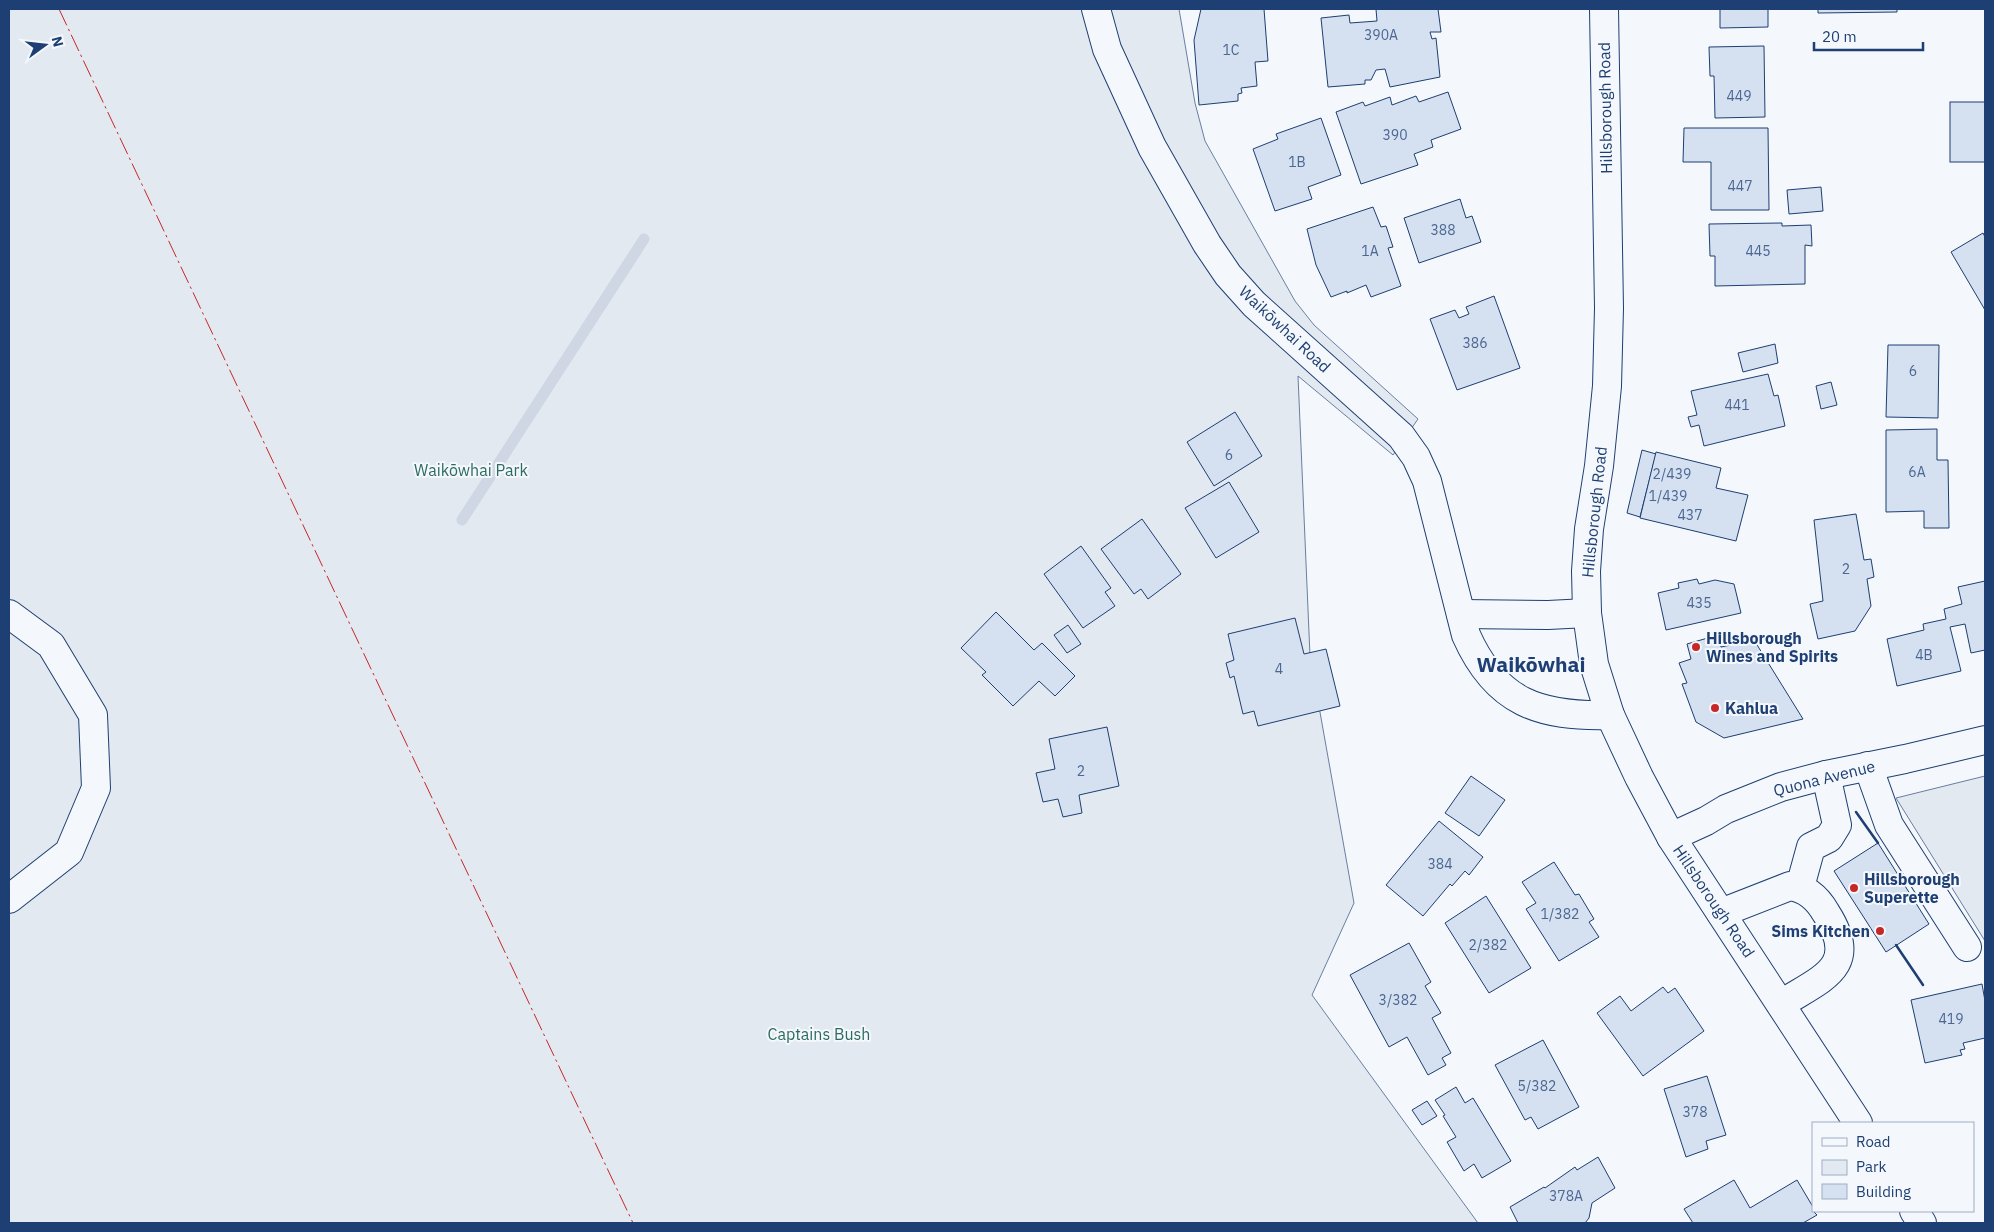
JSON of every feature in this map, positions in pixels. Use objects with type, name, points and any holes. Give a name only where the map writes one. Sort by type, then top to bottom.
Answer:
[{"type":"main road","name":"Waikōwhai Road","points":[[1096,9],[1108,49],[1152,147],[1207,244],[1228,275],[1254,304],[1400,436],[1416,457],[1427,481],[1466,635],[1475,657],[1490,676],[1524,702],[1547,711],[1577,716],[1610,715]]},
{"type":"main road","name":"Hillsborough Road","points":[[1604,9],[1609,308],[1608,372],[1599,466],[1589,529],[1586,571],[1587,613],[1594,664],[1610,715],[1639,777],[1671,837],[1857,1122]]},
{"type":"main road","points":[[1461,614],[1548,615],[1587,613]]},
{"type":"main road","points":[[9,614],[51,645],[93,715],[96,788],[69,852],[9,899]]},
{"type":"main road","name":"Quona Avenue","points":[[1671,837],[1762,793],[1826,775],[1985,740]]},
{"type":"main road","points":[[1868,766],[1889,826],[1967,947]]},
{"type":"main road","points":[[1800,887],[1811,847],[1829,838],[1837,825],[1826,775]]},
{"type":"main road","points":[[1721,913],[1790,886],[1800,887],[1814,897],[1825,911],[1837,930],[1841,950],[1836,962],[1827,974],[1781,1004]]},
{"type":"main road","points":[[1915,1212],[1922,1223]]},
{"type":"green space","name":"Waikōwhai Park","points":[[9,9],[1179,9],[1195,103],[1205,141],[1295,301],[1314,325],[1418,419],[1393,455],[1298,376],[1310,656],[1354,903],[1312,995],[1478,1223],[9,1223]]},
{"type":"green space","points":[[1985,776],[1985,941],[1896,798]]},
{"type":"building","points":[[1201,9],[1264,9],[1268,61],[1255,62],[1257,86],[1241,88],[1242,93],[1238,94],[1238,101],[1199,105],[1194,40]]},
{"type":"building","points":[[1376,9],[1438,9],[1441,32],[1430,32],[1432,39],[1436,38],[1440,77],[1390,87],[1385,69],[1376,70],[1371,80],[1365,80],[1365,84],[1328,87],[1321,18],[1349,15],[1350,23],[1377,21]]},
{"type":"building","points":[[1720,9],[1768,9],[1768,27],[1720,28]]},
{"type":"building","points":[[1818,9],[1897,9],[1897,12],[1818,13]]},
{"type":"building","points":[[1764,46],[1765,117],[1715,118],[1714,76],[1710,76],[1709,47]]},
{"type":"building","points":[[1448,92],[1461,129],[1431,140],[1433,147],[1414,154],[1418,165],[1361,184],[1336,112],[1363,102],[1365,106],[1390,97],[1392,105],[1416,96],[1419,102]]},
{"type":"building","points":[[1950,102],[1985,102],[1985,162],[1950,162]]},
{"type":"building","points":[[1321,118],[1341,175],[1308,187],[1312,199],[1275,211],[1253,149],[1278,139],[1276,134]]},
{"type":"building","points":[[1684,128],[1768,128],[1769,210],[1711,210],[1711,162],[1683,162]]},
{"type":"building","points":[[1821,187],[1823,211],[1789,214],[1787,190]]},
{"type":"building","points":[[1460,199],[1466,218],[1472,216],[1481,242],[1419,263],[1404,218]]},
{"type":"building","points":[[1373,207],[1381,227],[1386,226],[1393,247],[1388,248],[1401,286],[1371,297],[1366,285],[1331,297],[1316,265],[1307,229]]},
{"type":"building","points":[[1782,223],[1782,226],[1811,225],[1812,246],[1805,245],[1805,284],[1715,286],[1715,256],[1710,256],[1709,224]]},
{"type":"building","points":[[1983,233],[1985,237],[1985,310],[1951,252]]},
{"type":"building","points":[[1494,296],[1520,368],[1457,390],[1430,319],[1455,310],[1459,318],[1469,314],[1466,307]]},
{"type":"building","points":[[1775,344],[1778,363],[1743,372],[1738,353]]},
{"type":"building","points":[[1888,345],[1939,345],[1938,418],[1886,417]]},
{"type":"building","points":[[1768,374],[1774,396],[1778,395],[1785,426],[1704,446],[1699,425],[1691,427],[1688,417],[1697,415],[1691,391]]},
{"type":"building","points":[[1831,382],[1837,405],[1821,409],[1816,386]]},
{"type":"building","points":[[1235,412],[1262,456],[1214,486],[1187,442]]},
{"type":"building","points":[[1937,429],[1937,460],[1948,460],[1949,528],[1924,528],[1924,511],[1886,512],[1886,430]]},
{"type":"building","points":[[1642,450],[1656,454],[1640,517],[1627,513]]},
{"type":"building","points":[[1656,452],[1721,468],[1716,488],[1748,495],[1736,541],[1640,518]]},
{"type":"building","points":[[1229,482],[1259,532],[1216,558],[1185,508]]},
{"type":"building","points":[[1856,514],[1864,560],[1871,559],[1874,577],[1867,579],[1871,606],[1855,631],[1818,639],[1810,604],[1823,601],[1814,520]]},
{"type":"building","points":[[1142,519],[1181,574],[1148,599],[1141,589],[1134,594],[1101,549]]},
{"type":"building","points":[[1081,546],[1111,588],[1105,592],[1115,606],[1083,628],[1044,574]]},
{"type":"building","points":[[1697,579],[1699,584],[1715,580],[1734,584],[1741,613],[1666,630],[1658,593],[1679,588],[1678,583]]},
{"type":"building","points":[[1985,581],[1985,650],[1971,653],[1965,624],[1950,627],[1961,671],[1897,686],[1887,639],[1924,630],[1923,624],[1946,619],[1944,609],[1962,604],[1958,587]]},
{"type":"building","points":[[996,612],[1034,650],[1042,643],[1075,676],[1055,696],[1039,681],[1013,706],[982,675],[986,672],[961,648]]},
{"type":"building","points":[[1295,618],[1304,654],[1326,649],[1340,706],[1258,726],[1254,711],[1243,714],[1234,676],[1230,678],[1226,663],[1234,660],[1228,634]]},
{"type":"building","points":[[1068,625],[1081,644],[1067,653],[1054,635]]},
{"type":"building","points":[[1718,635],[1721,647],[1754,640],[1803,719],[1724,738],[1696,722],[1682,684],[1687,683],[1679,663],[1691,659],[1687,644]]},
{"type":"building","points":[[1107,727],[1119,786],[1079,795],[1082,813],[1063,817],[1058,799],[1043,802],[1036,773],[1055,769],[1049,739]]},
{"type":"building","points":[[1471,776],[1505,800],[1479,836],[1445,813]]},
{"type":"building","points":[[1439,821],[1483,857],[1469,875],[1465,871],[1452,886],[1450,884],[1423,916],[1386,885]]},
{"type":"building","points":[[1878,843],[1929,924],[1886,952],[1834,871]]},
{"type":"building","points":[[1554,862],[1575,895],[1579,894],[1594,919],[1589,922],[1599,937],[1559,961],[1526,909],[1536,903],[1522,882]]},
{"type":"building","points":[[1486,896],[1531,968],[1489,993],[1445,923]]},
{"type":"building","points":[[1409,943],[1431,982],[1425,986],[1441,1013],[1432,1018],[1451,1053],[1442,1058],[1446,1065],[1428,1075],[1407,1037],[1389,1047],[1350,975]]},
{"type":"building","points":[[1982,984],[1985,1001],[1985,1038],[1963,1043],[1965,1049],[1960,1050],[1962,1055],[1925,1063],[1911,1000]]},
{"type":"building","points":[[1663,987],[1668,993],[1675,988],[1704,1031],[1643,1076],[1597,1013],[1620,996],[1631,1011]]},
{"type":"building","points":[[1543,1040],[1579,1107],[1538,1129],[1531,1117],[1525,1120],[1495,1065]]},
{"type":"building","points":[[1707,1076],[1726,1135],[1706,1141],[1708,1149],[1686,1157],[1664,1089]]},
{"type":"building","points":[[1456,1087],[1465,1103],[1473,1098],[1511,1161],[1482,1178],[1474,1164],[1464,1171],[1447,1142],[1456,1137],[1435,1100]]},
{"type":"building","points":[[1427,1101],[1437,1116],[1422,1125],[1412,1110]]},
{"type":"building","points":[[1598,1157],[1615,1188],[1592,1203],[1589,1218],[1585,1223],[1518,1223],[1510,1207],[1545,1188],[1575,1167],[1577,1170]]},
{"type":"building","points":[[1734,1180],[1750,1208],[1797,1180],[1812,1205],[1812,1212],[1817,1215],[1803,1223],[1693,1223],[1684,1209]]},
{"type":"waterway","points":[[462,520],[644,239]]},
{"type":"wall","points":[[1856,812],[1878,843]]},
{"type":"wall","points":[[1896,945],[1923,985]]},
{"type":"power","points":[[59,9],[633,1223]]},
{"type":"place","name":"Hillsborough Wines and Spirits","points":[[1696,647]]},
{"type":"place","name":"Kahlua","points":[[1715,708]]},
{"type":"place","name":"Hillsborough Superette","points":[[1854,888]]},
{"type":"place","name":"Sims Kitchen","points":[[1880,931]]},
{"type":"district","name":"Waikōwhai","points":[[1531,664]]},
{"type":"park label","name":"Captains Bush","points":[[819,1034]]}]
